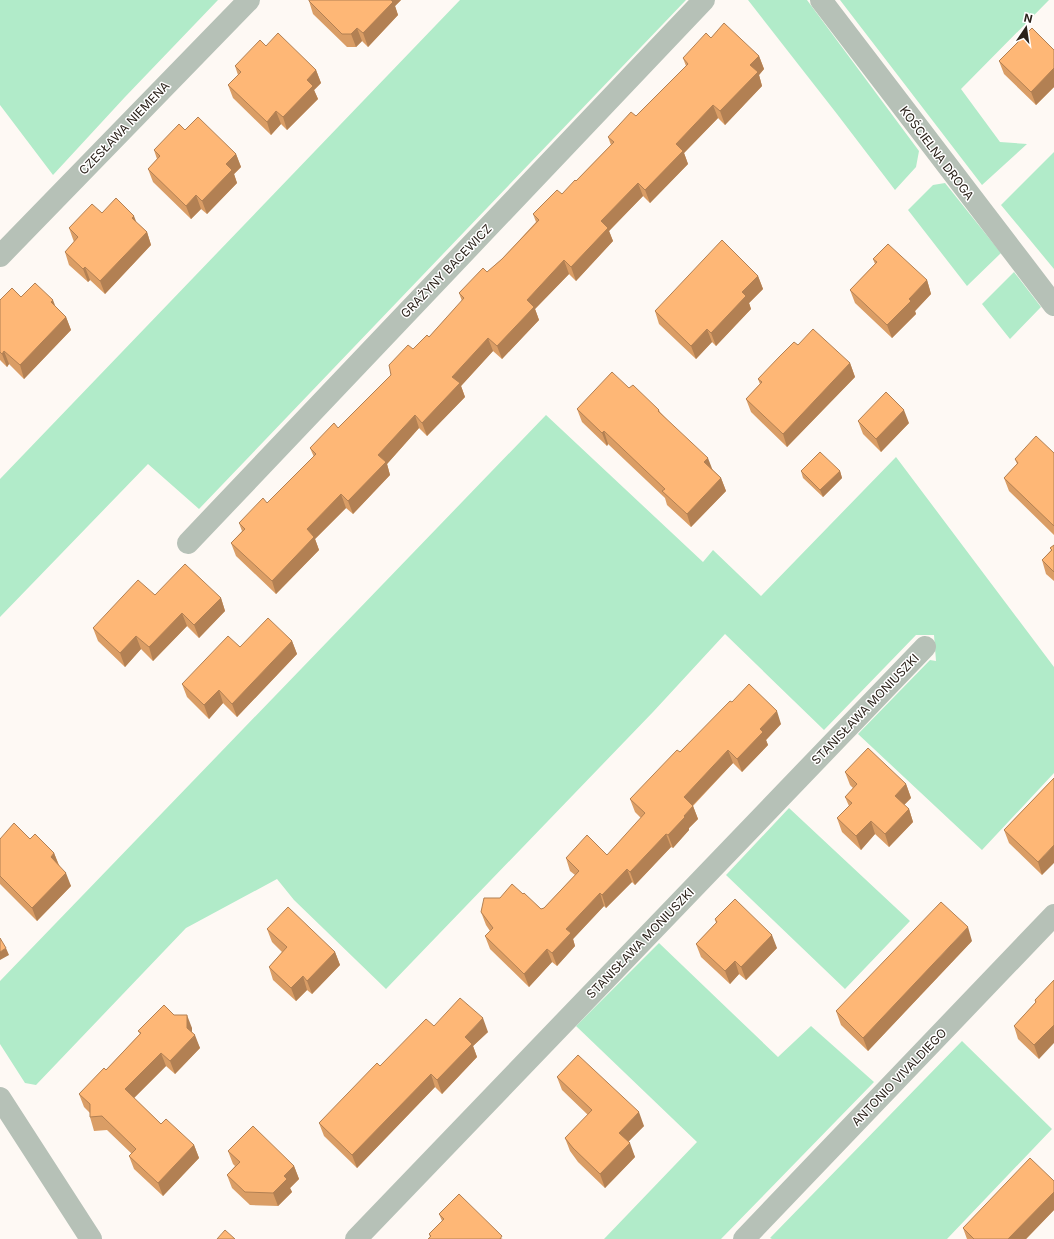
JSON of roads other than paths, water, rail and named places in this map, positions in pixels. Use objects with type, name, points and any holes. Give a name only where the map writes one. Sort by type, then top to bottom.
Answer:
[{"type":"street","name":"CZESŁAWA NIEMENA","points":[[0,256],[249,0]]},
{"type":"street","name":"GRAŻYNY BACEWICZ","points":[[188,543],[704,0]]},
{"type":"street","name":"KOŚCIELNA DROGA","points":[[821,0],[1054,305]]},
{"type":"street","name":"STANISŁAWA MONIUSZKI","points":[[356,1239],[925,647]]},
{"type":"street","name":"ANTONIO VIVALDIEGO","points":[[744,1239],[1054,915]]},
{"type":"street","points":[[0,1098],[91,1239]]}]
